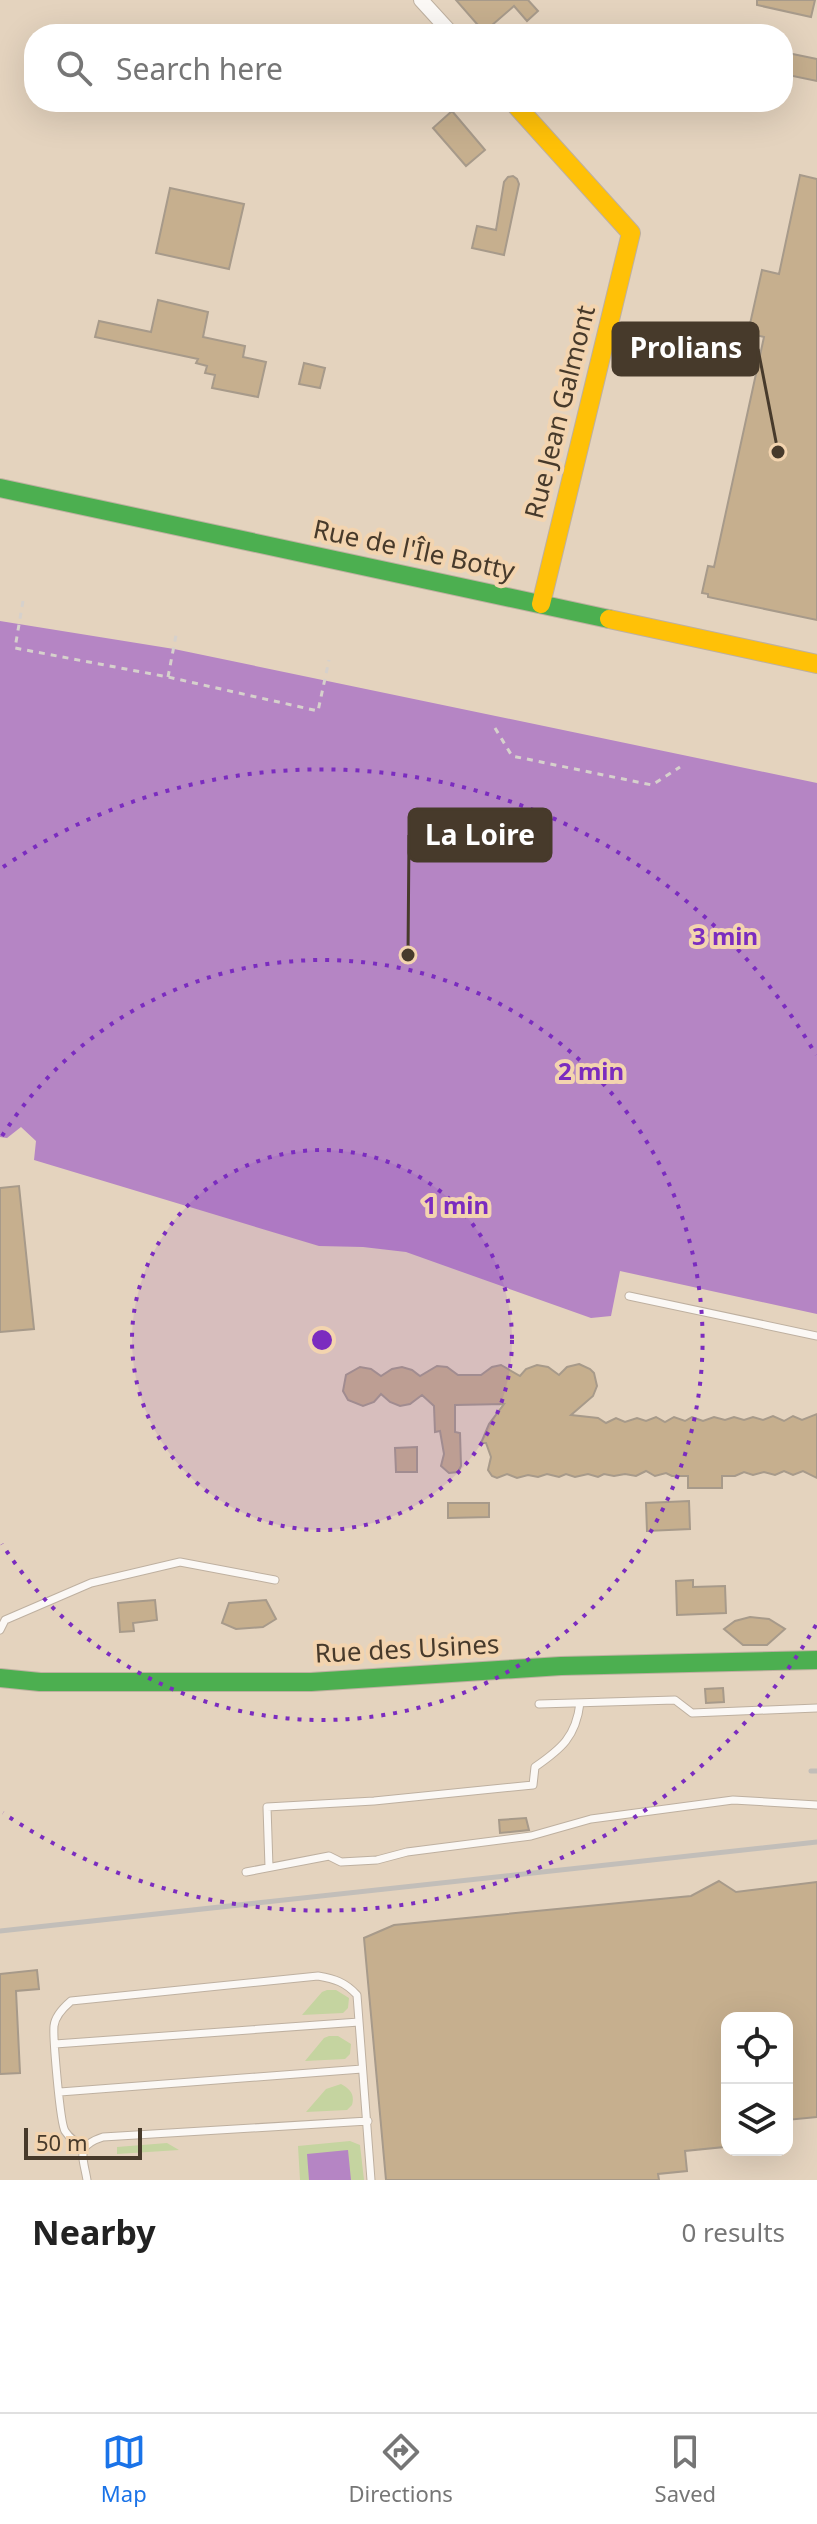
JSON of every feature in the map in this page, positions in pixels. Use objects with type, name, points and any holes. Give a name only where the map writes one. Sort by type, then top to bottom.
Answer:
[{"type":"street","points":[[421,0],[443,24]]},
{"type":"street","name":"Rue Jean Galmont","points":[[522,112],[631,233],[541,604]]},
{"type":"street","name":"Rue de l'Île Botty","points":[[0,488],[817,664]]},
{"type":"street","name":"Rue des Usines","points":[[0,1678],[40,1682],[311,1682],[561,1666],[817,1660]]},
{"type":"lane","points":[[629,1296],[817,1336]]},
{"type":"lane","points":[[0,1630],[5,1620],[91,1583],[180,1562],[275,1580]]},
{"type":"lane","points":[[539,1704],[675,1700],[692,1713],[817,1708]]},
{"type":"lane","points":[[269,1867],[267,1807],[374,1801],[533,1785],[535,1767],[566,1743],[575,1726],[580,1703]]},
{"type":"lane","points":[[246,1872],[329,1856],[341,1862],[377,1860],[407,1852],[531,1836],[591,1819],[733,1800],[817,1805]]},
{"type":"lane","points":[[84,2147],[72,2140],[63,2129],[55,2044],[57,2016],[71,2001],[318,1976],[338,1980],[357,1995],[371,2180]]},
{"type":"lane","points":[[55,2044],[359,2022]]},
{"type":"lane","points":[[60,2092],[362,2069]]},
{"type":"lane","points":[[87,2180],[82,2157],[84,2147],[103,2137],[368,2121]]},
{"type":"path","points":[[23,601],[15,648],[168,677],[318,711],[329,660]]},
{"type":"path","points":[[168,677],[177,630]]},
{"type":"path","points":[[495,728],[512,756],[652,785],[680,767]]},
{"type":"green space","points":[[336,1990],[349,1998],[348,2008],[343,2013],[302,2015],[322,1992]]},
{"type":"green space","points":[[338,2036],[351,2044],[350,2054],[345,2059],[305,2061],[324,2038]]},
{"type":"green space","points":[[341,2084],[352,2095],[352,2105],[347,2110],[306,2112],[326,2089]]},
{"type":"green space","points":[[350,2141],[360,2145],[364,2180],[300,2180],[298,2146]]},
{"type":"green space","points":[[167,2143],[179,2150],[117,2154],[117,2147]]},
{"type":"shaded area","points":[[0,621],[174,649],[817,783],[817,1314],[620,1271],[611,1316],[591,1318],[406,1252],[319,1246],[34,1160],[36,1141],[21,1127],[7,1138],[0,1137]]},
{"type":"shaded area","points":[[348,2150],[351,2180],[309,2180],[307,2154]]},
{"type":"building","points":[[456,0],[528,0],[538,11],[527,21],[514,6],[493,24],[477,24]]},
{"type":"building","points":[[757,0],[815,0],[811,17],[757,5]]},
{"type":"building","points":[[793,54],[817,59],[817,81],[793,76]]},
{"type":"building","points":[[453,112],[485,150],[466,166],[433,128]]},
{"type":"building","points":[[800,175],[817,179],[817,620],[708,597],[708,594],[702,593],[708,566],[714,567],[764,337],[748,333],[762,270],[779,274]]},
{"type":"building","points":[[513,176],[519,184],[504,255],[472,248],[477,226],[496,230],[504,182]]},
{"type":"building","points":[[170,188],[244,204],[229,269],[156,253]]},
{"type":"building","points":[[158,300],[208,312],[203,337],[245,346],[243,357],[266,362],[258,397],[212,388],[215,375],[205,373],[207,366],[196,363],[198,359],[95,337],[99,321],[151,332]]},
{"type":"building","points":[[304,363],[325,368],[320,388],[299,384]]},
{"type":"building","points":[[19,1186],[34,1329],[0,1332],[0,1188]]},
{"type":"building","points":[[579,1364],[594,1373],[597,1386],[593,1396],[571,1415],[598,1418],[606,1423],[616,1418],[625,1422],[656,1417],[665,1422],[674,1417],[685,1421],[692,1417],[703,1421],[714,1417],[763,1420],[773,1416],[784,1421],[793,1416],[802,1420],[817,1414],[817,1478],[803,1471],[793,1475],[784,1471],[775,1475],[744,1472],[722,1476],[722,1488],[688,1488],[688,1476],[666,1473],[655,1476],[646,1471],[636,1476],[604,1474],[598,1477],[588,1474],[575,1477],[566,1474],[559,1477],[547,1474],[517,1478],[507,1474],[497,1478],[488,1470],[491,1457],[486,1443],[481,1443],[489,1424],[504,1404],[455,1405],[455,1432],[460,1433],[461,1466],[458,1472],[449,1473],[441,1466],[444,1454],[440,1431],[435,1432],[434,1406],[422,1395],[410,1404],[400,1406],[381,1394],[374,1402],[363,1406],[348,1400],[343,1391],[346,1375],[360,1367],[371,1369],[381,1376],[402,1367],[420,1376],[437,1366],[447,1367],[458,1375],[481,1375],[501,1365],[520,1376],[526,1369],[537,1365],[548,1367],[559,1375],[567,1367]]},
{"type":"building","points":[[417,1447],[417,1472],[396,1472],[395,1448]]},
{"type":"building","points":[[689,1501],[690,1529],[647,1531],[646,1503]]},
{"type":"building","points":[[448,1503],[489,1503],[489,1517],[448,1518]]},
{"type":"building","points":[[693,1580],[693,1587],[725,1586],[726,1613],[677,1615],[676,1581]]},
{"type":"building","points":[[155,1600],[157,1620],[133,1623],[134,1631],[120,1632],[118,1603]]},
{"type":"building","points":[[266,1600],[276,1619],[263,1627],[236,1629],[222,1623],[229,1603]]},
{"type":"building","points":[[750,1617],[769,1619],[785,1629],[767,1645],[743,1645],[724,1629],[735,1621]]},
{"type":"building","points":[[723,1688],[724,1702],[706,1703],[705,1689]]},
{"type":"building","points":[[526,1818],[529,1830],[500,1833],[499,1820]]},
{"type":"building","points":[[719,1881],[736,1892],[817,1882],[817,2117],[793,2119],[793,2012],[721,2012],[721,2147],[685,2151],[687,2171],[658,2174],[659,2180],[386,2180],[364,1938],[394,1925],[691,1896]]},
{"type":"building","points":[[37,1970],[39,1989],[16,1991],[20,2073],[0,2074],[0,1974]]},
{"type":"railway","points":[[811,1771],[817,1771]]},
{"type":"railway","points":[[0,1931],[817,1842]]},
{"type":"traffic: fast","points":[[0,488],[609,619]]},
{"type":"traffic: fast","points":[[0,1678],[40,1682],[311,1682],[561,1666],[817,1660]]},
{"type":"traffic: slow","points":[[522,112],[631,233],[541,604]]},
{"type":"traffic: slow","points":[[609,619],[817,664]]},
{"type":"place","name":"Prolians","points":[[778,452]]},
{"type":"place","name":"La Loire","points":[[408,955]]}]
